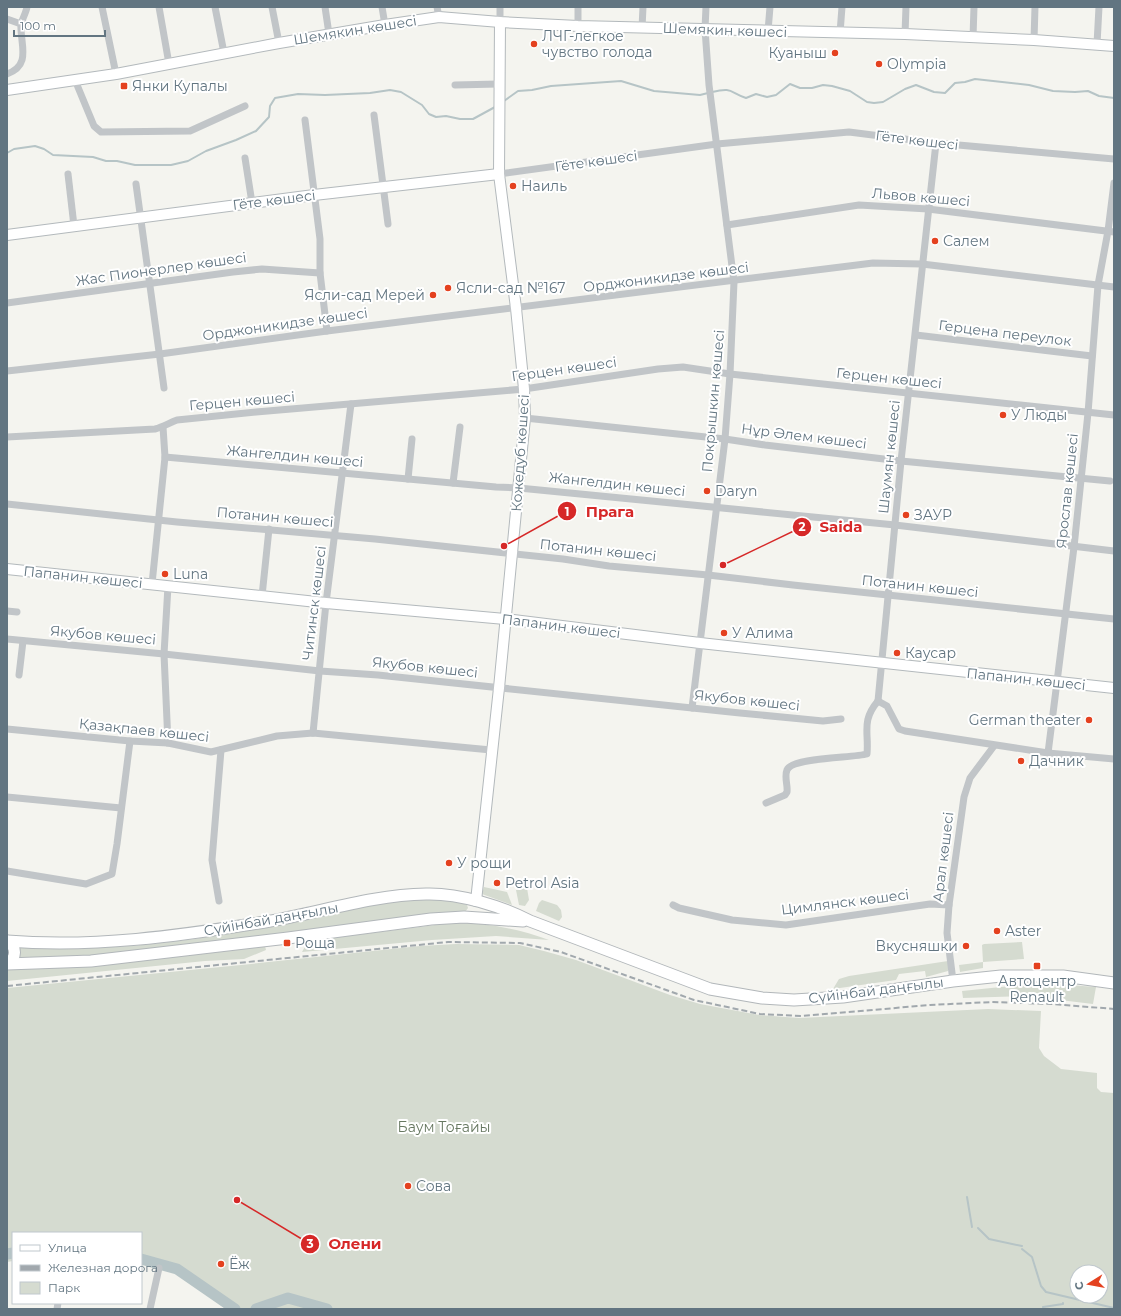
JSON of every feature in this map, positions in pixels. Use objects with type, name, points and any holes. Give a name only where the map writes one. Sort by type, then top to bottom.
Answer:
[{"type":"main road","name":"Шемякин көшесі","points":[[7,90],[116,74],[224,53],[385,25],[438,12],[500,22],[578,26],[905,34],[1034,40],[1114,46]]},
{"type":"main road","name":"Кожедуб көшесі","points":[[476,901],[499,688],[525,418],[524,389],[516,308],[499,174],[498,84],[500,22]]},
{"type":"main road","name":"Гёте көшесі","points":[[7,235],[314,195],[499,174]]},
{"type":"main road","name":"Папанин көшесі","points":[[7,569],[326,603],[505,619],[700,643],[1114,688]]},
{"type":"main road","name":"Сүйінбай даңғылы","points":[[7,941],[39,943],[88,943],[141,940],[266,922],[402,895],[427,894],[450,896],[476,901],[515,913],[530,921],[710,989],[762,998],[794,1000],[843,997],[953,981],[1001,976],[1063,976],[1114,983]]},
{"type":"main road","name":"Сүйінбай даңғылы","points":[[7,963],[90,960],[288,938],[431,919],[464,917],[530,921]]},
{"type":"main road","points":[[7,941],[14,947],[15,952],[14,958],[7,963]]},
{"type":"street","points":[[7,74],[15,70],[21,64],[24,55],[21,24],[27,7]]},
{"type":"street","points":[[102,7],[116,74]]},
{"type":"street","points":[[159,7],[169,64]]},
{"type":"street","points":[[215,7],[224,53]]},
{"type":"street","points":[[272,7],[279,43]]},
{"type":"street","points":[[325,7],[330,34]]},
{"type":"street","points":[[382,7],[385,25]]},
{"type":"street","points":[[500,7],[500,22]]},
{"type":"street","points":[[578,7],[578,26]]},
{"type":"street","points":[[642,28],[643,7]]},
{"type":"street","points":[[705,28],[706,7]]},
{"type":"street","points":[[768,31],[770,7]]},
{"type":"street","points":[[840,33],[842,7]]},
{"type":"street","points":[[905,34],[906,7]]},
{"type":"street","points":[[973,37],[974,7]]},
{"type":"street","points":[[1034,40],[1035,7]]},
{"type":"street","points":[[1098,44],[1099,7]]},
{"type":"street","points":[[7,19],[21,24]]},
{"type":"street","name":"Покрышкин көшесі","points":[[692,708],[725,438],[730,374],[734,282],[710,88],[705,28]]},
{"type":"street","points":[[75,80],[94,126],[101,132],[190,131],[245,106]]},
{"type":"street","points":[[456,85],[498,84]]},
{"type":"street","points":[[374,115],[388,224]]},
{"type":"street","points":[[305,120],[320,239],[320,274],[327,331]]},
{"type":"street","name":"Гёте көшесі","points":[[499,174],[717,144],[849,132],[936,143],[1114,159]]},
{"type":"street","name":"Шаумян көшесі","points":[[878,702],[922,264],[936,143]]},
{"type":"street","points":[[245,158],[252,203]]},
{"type":"street","points":[[68,174],[74,226]]},
{"type":"street","name":"Ярослав көшесі","points":[[1048,753],[1074,546],[1088,412],[1098,285],[1111,232],[1114,183]]},
{"type":"street","points":[[136,184],[164,388]]},
{"type":"street","name":"Львов көшесі","points":[[727,225],[858,205],[928,209],[1111,232]]},
{"type":"street","name":"Орджоникидзе көшесі","points":[[7,371],[160,354],[327,331],[734,282],[873,263],[922,264],[1114,287]]},
{"type":"street","name":"Жас Пионерлер көшесі","points":[[7,304],[262,269],[320,274]]},
{"type":"street","name":"Герцена переулок","points":[[916,335],[1092,356]]},
{"type":"street","name":"Герцен көшесі","points":[[7,436],[155,429],[177,420],[524,389],[658,369],[683,368],[1114,415]]},
{"type":"street","name":"Читинск көшесі","points":[[314,733],[326,603],[351,404]]},
{"type":"street","name":"Нұр Әлем көшесі","points":[[525,418],[725,438],[765,445],[902,461],[1110,482]]},
{"type":"street","points":[[152,584],[165,457],[163,427]]},
{"type":"street","points":[[454,483],[460,427]]},
{"type":"street","points":[[7,431],[18,436]]},
{"type":"street","points":[[408,479],[412,438]]},
{"type":"street","name":"Жангелдин көшесі","points":[[165,457],[716,507],[895,525],[1114,551]]},
{"type":"street","name":"Потанин көшесі","points":[[7,504],[563,559],[609,566],[708,575],[1114,619]]},
{"type":"street","points":[[262,596],[269,529]]},
{"type":"street","points":[[168,586],[164,654],[168,743]]},
{"type":"street","points":[[7,611],[17,612]]},
{"type":"street","name":"Якубов көшесі","points":[[7,639],[320,671],[378,675],[823,721],[840,719]]},
{"type":"street","points":[[19,675],[23,641]]},
{"type":"street","points":[[766,803],[787,792],[786,773],[787,769],[791,766],[808,761],[858,757],[867,754],[868,742],[866,729],[870,710],[878,702],[887,706],[899,729],[905,731],[994,746],[1114,759]]},
{"type":"street","name":"Қазақпаев көшесі","points":[[7,729],[130,741],[168,743],[211,752],[277,736],[314,733],[492,750]]},
{"type":"street","points":[[7,870],[86,884],[112,874],[130,741]]},
{"type":"street","name":"Арал көшесі","points":[[953,981],[947,933],[964,797],[970,778],[994,746]]},
{"type":"street","points":[[219,901],[212,860],[221,750]]},
{"type":"street","points":[[7,798],[121,808]]},
{"type":"street","name":"Цимлянск көшесі","points":[[673,905],[679,908],[732,920],[786,925],[930,904],[950,905]]},
{"type":"street","points":[[150,1309],[159,1268]]},
{"type":"green space","points":[[484,887],[507,892],[512,905],[482,894]]},
{"type":"green space","points":[[527,888],[529,900],[525,906],[519,905],[516,890]]},
{"type":"green space","points":[[409,898],[438,899],[460,902],[467,905],[468,908],[465,912],[345,925],[130,953],[17,959],[19,948],[133,946],[195,939]]},
{"type":"green space","points":[[542,900],[557,905],[561,910],[562,917],[559,921],[536,911]]},
{"type":"green space","points":[[459,922],[505,928],[549,940],[496,936],[432,940],[302,952],[308,941]]},
{"type":"green space","points":[[1022,942],[1024,959],[983,962],[982,945]]},
{"type":"green space","name":"Баум Тоғайы","points":[[456,944],[519,945],[576,960],[670,995],[700,1004],[759,1015],[799,1018],[988,1009],[1041,1011],[1039,1048],[1044,1056],[1061,1069],[1097,1073],[1097,1088],[1101,1092],[1114,1093],[1114,1309],[226,1309],[193,1283],[187,1275],[177,1269],[153,1261],[142,1266],[142,1232],[12,1232],[12,1261],[7,1262],[7,988],[420,946]]},
{"type":"green space","points":[[265,946],[266,950],[244,959],[205,961],[7,981],[7,968]]},
{"type":"green space","points":[[948,961],[948,971],[926,977],[925,971],[899,974],[896,980],[833,989],[839,979],[849,976]]},
{"type":"green space","points":[[983,962],[983,968],[960,972],[959,965]]},
{"type":"green space","points":[[1041,983],[1096,987],[1093,1004],[1027,996],[963,998],[962,991]]},
{"type":"waterway","points":[[712,92],[728,90],[746,98],[756,94],[767,97],[776,95],[790,84],[800,88],[812,88],[823,85],[850,91],[867,102],[874,103],[883,102],[905,89],[916,85],[934,92],[945,93],[955,83],[975,79],[1029,85],[1053,91],[1088,91],[1099,96],[1114,98]]},
{"type":"waterway","points":[[504,101],[518,91],[551,86],[621,81],[654,91],[700,95],[708,93]]},
{"type":"waterway","points":[[7,153],[14,149],[35,146],[44,149],[53,155],[93,157],[106,161],[117,161],[135,165],[171,165],[188,161],[206,151],[256,131],[269,117],[270,106],[275,98],[298,94],[325,95],[370,93],[390,90],[401,92],[422,105],[429,114],[436,117],[446,116],[460,119],[473,119],[495,107]]},
{"type":"waterway","points":[[967,1197],[972,1227]]},
{"type":"waterway","points":[[978,1228],[989,1239],[1022,1246]]},
{"type":"waterway","points":[[1022,1249],[1032,1257],[1041,1286],[1046,1292],[1114,1308]]},
{"type":"waterway","points":[[7,1254],[12,1253]]},
{"type":"waterway","points":[[142,1259],[177,1269],[235,1309]]},
{"type":"waterway","points":[[256,1309],[288,1298],[327,1309]]},
{"type":"waterway","points":[[1043,1307],[1063,1303]]},
{"type":"railway","points":[[7,986],[448,942],[520,943],[561,952],[694,1000],[760,1014],[802,1016],[930,1005],[992,1002],[1053,1004],[1114,1009]]},
{"type":"place","name":"ЛЧГ-легкое чувство голода","points":[[534,44]]},
{"type":"place","name":"Куаныш","points":[[835,53]]},
{"type":"place","name":"Olympia","points":[[879,64]]},
{"type":"place","name":"Янки Купалы","points":[[124,86]]},
{"type":"place","name":"Наиль","points":[[513,186]]},
{"type":"place","name":"Салем","points":[[935,241]]},
{"type":"place","name":"Ясли-сад №167","points":[[448,288]]},
{"type":"place","name":"Ясли-сад Мерей","points":[[433,295]]},
{"type":"place","name":"У Люды","points":[[1003,415]]},
{"type":"place","name":"Daryn","points":[[707,491]]},
{"type":"place","name":"ЗАУР","points":[[906,515]]},
{"type":"place","name":"Прага","points":[[504,546]]},
{"type":"place","name":"Saida","points":[[723,565]]},
{"type":"place","name":"Luna","points":[[165,574]]},
{"type":"place","name":"У Алима","points":[[724,633]]},
{"type":"place","name":"Каусар","points":[[897,653]]},
{"type":"place","name":"German theater","points":[[1089,720]]},
{"type":"place","name":"Дачник","points":[[1021,761]]},
{"type":"place","name":"У рощи","points":[[449,863]]},
{"type":"place","name":"Petrol Asia","points":[[497,883]]},
{"type":"place","name":"Aster","points":[[997,931]]},
{"type":"place","name":"Роща","points":[[287,943]]},
{"type":"place","name":"Вкусняшки","points":[[966,946]]},
{"type":"place","name":"Автоцентр Renault","points":[[1037,966]]},
{"type":"place","name":"Сова","points":[[408,1186]]},
{"type":"place","name":"Олени","points":[[237,1200]]},
{"type":"place","name":"Ёж","points":[[221,1264]]}]
